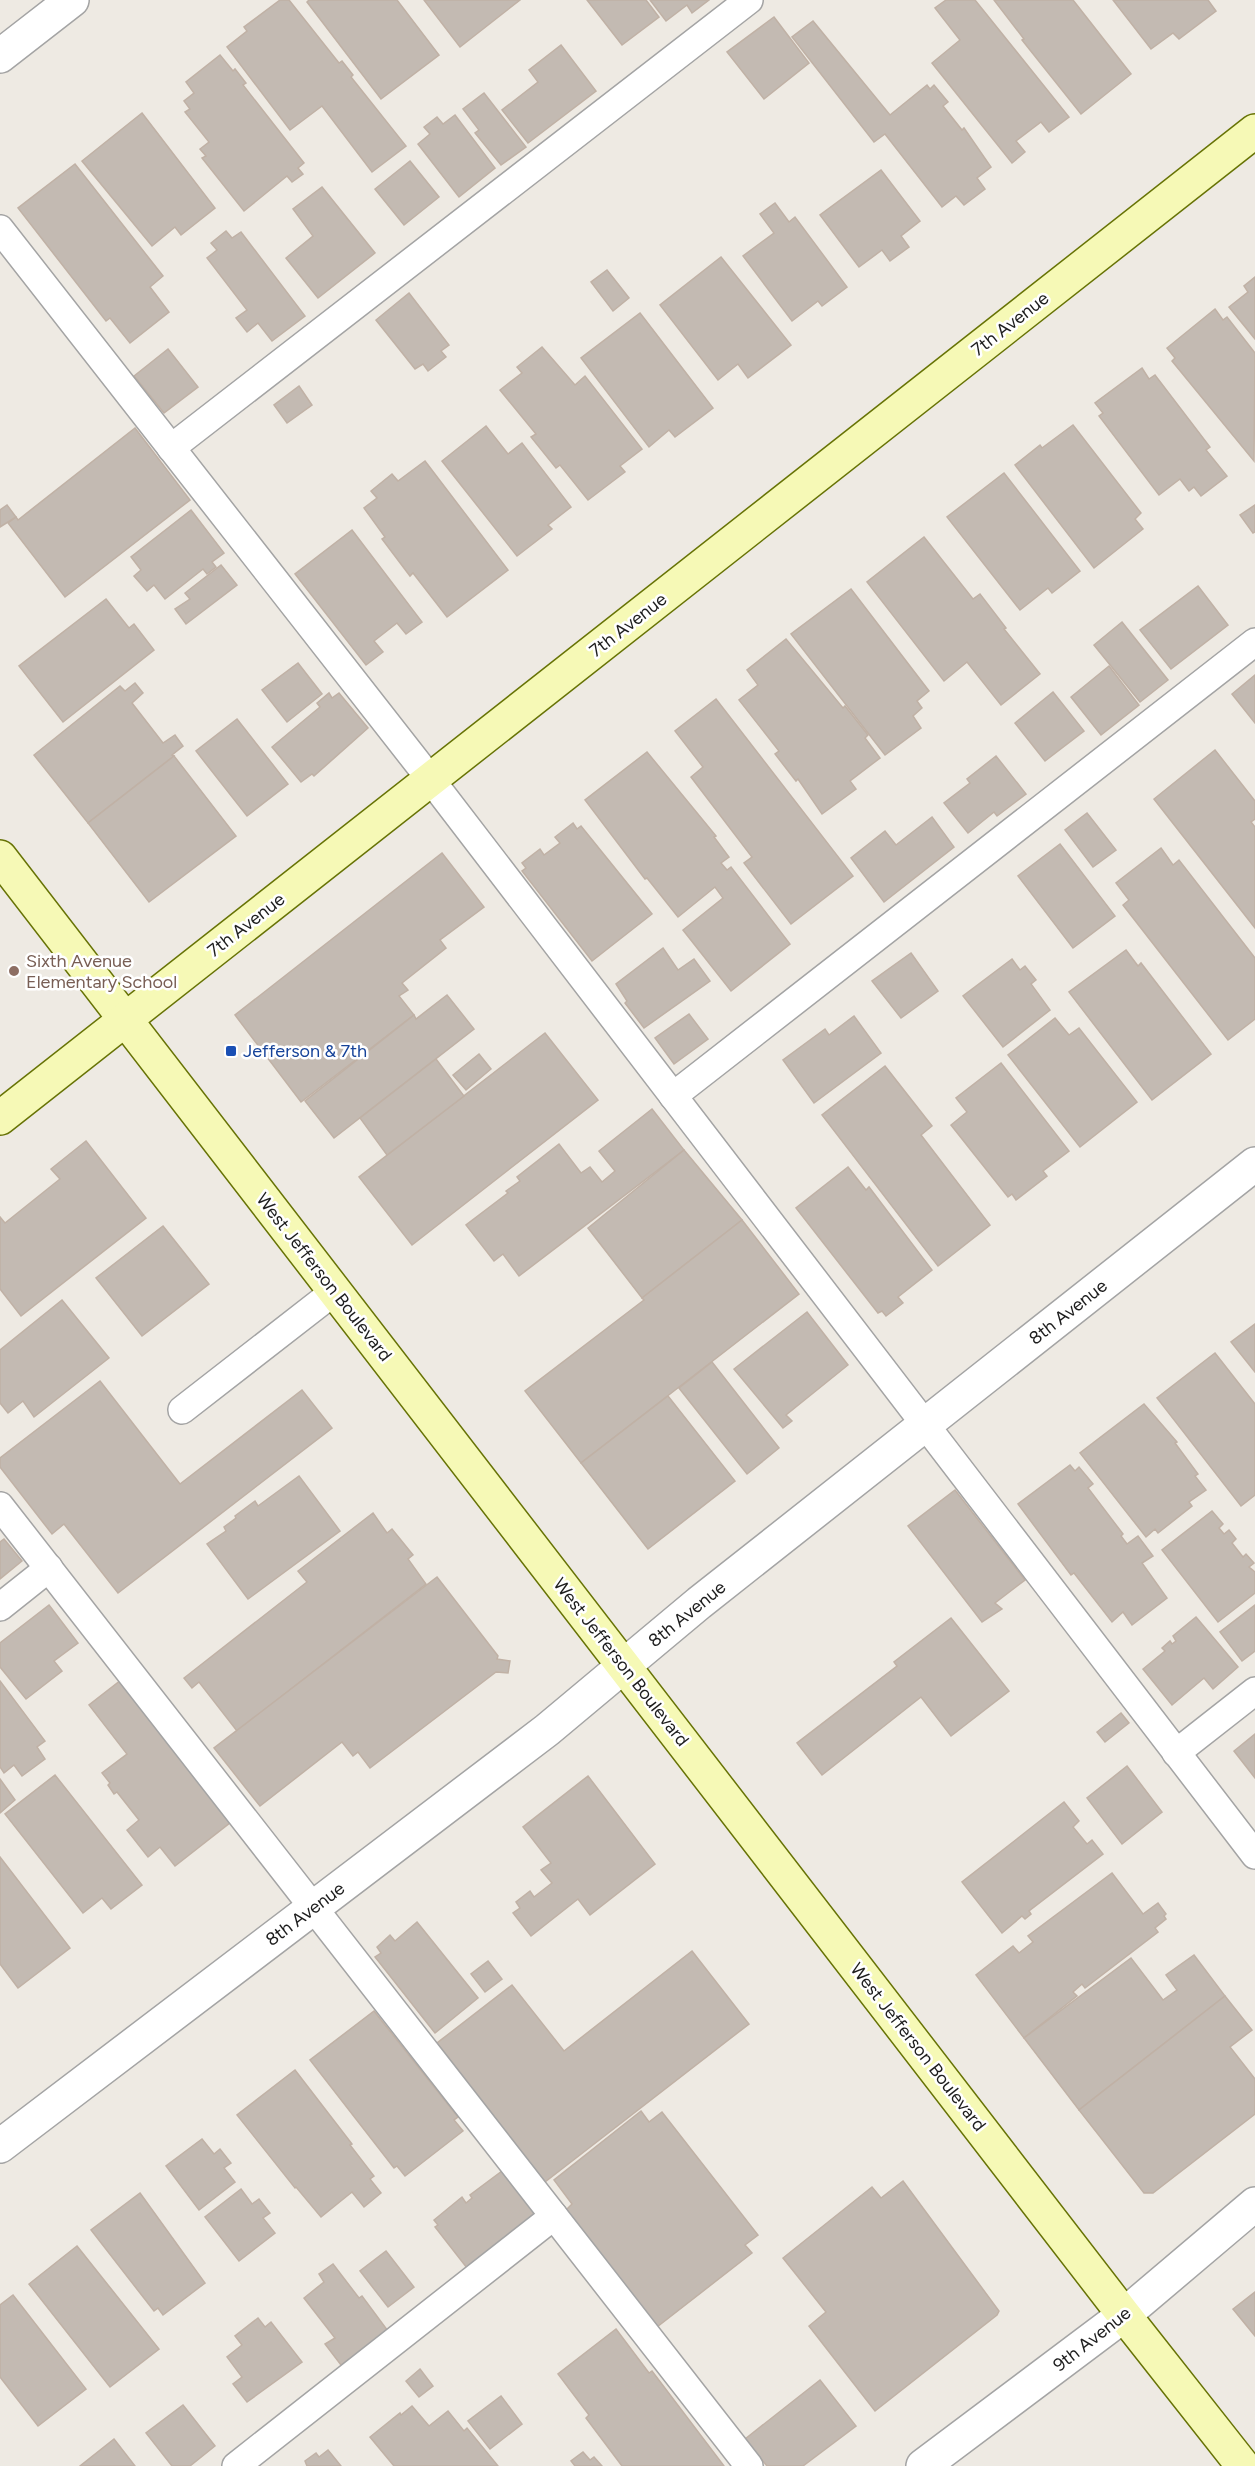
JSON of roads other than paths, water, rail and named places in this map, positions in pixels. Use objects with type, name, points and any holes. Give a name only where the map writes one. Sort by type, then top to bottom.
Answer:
[{"type":"main road","name":"7th Avenue","points":[[0,1118],[1255,131]]},
{"type":"main road","name":"West Jefferson Boulevard","points":[[0,857],[1124,2315],[1243,2466]]},
{"type":"street","points":[[0,56],[72,0]]},
{"type":"street","name":"8th Avenue","points":[[0,2146],[548,1730],[699,1603],[1255,1164]]},
{"type":"street","name":"9th Avenue","points":[[923,2466],[1124,2315],[1255,2204]]},
{"type":"lane","points":[[171,448],[749,0]]},
{"type":"lane","points":[[0,230],[431,780],[1255,1855]]},
{"type":"lane","points":[[673,1096],[1255,642]]},
{"type":"lane","points":[[182,1410],[335,1291]]},
{"type":"lane","points":[[0,1506],[749,2466]]},
{"type":"lane","points":[[0,1607],[49,1568]]},
{"type":"lane","points":[[1176,1753],[1255,1691]]},
{"type":"lane","points":[[236,2466],[554,2216]]},
{"type":"place","name":"Sixth Avenue Elementary School","points":[[14,971]]},
{"type":"place","name":"Jefferson & 7th","points":[[231,1051]]}]
